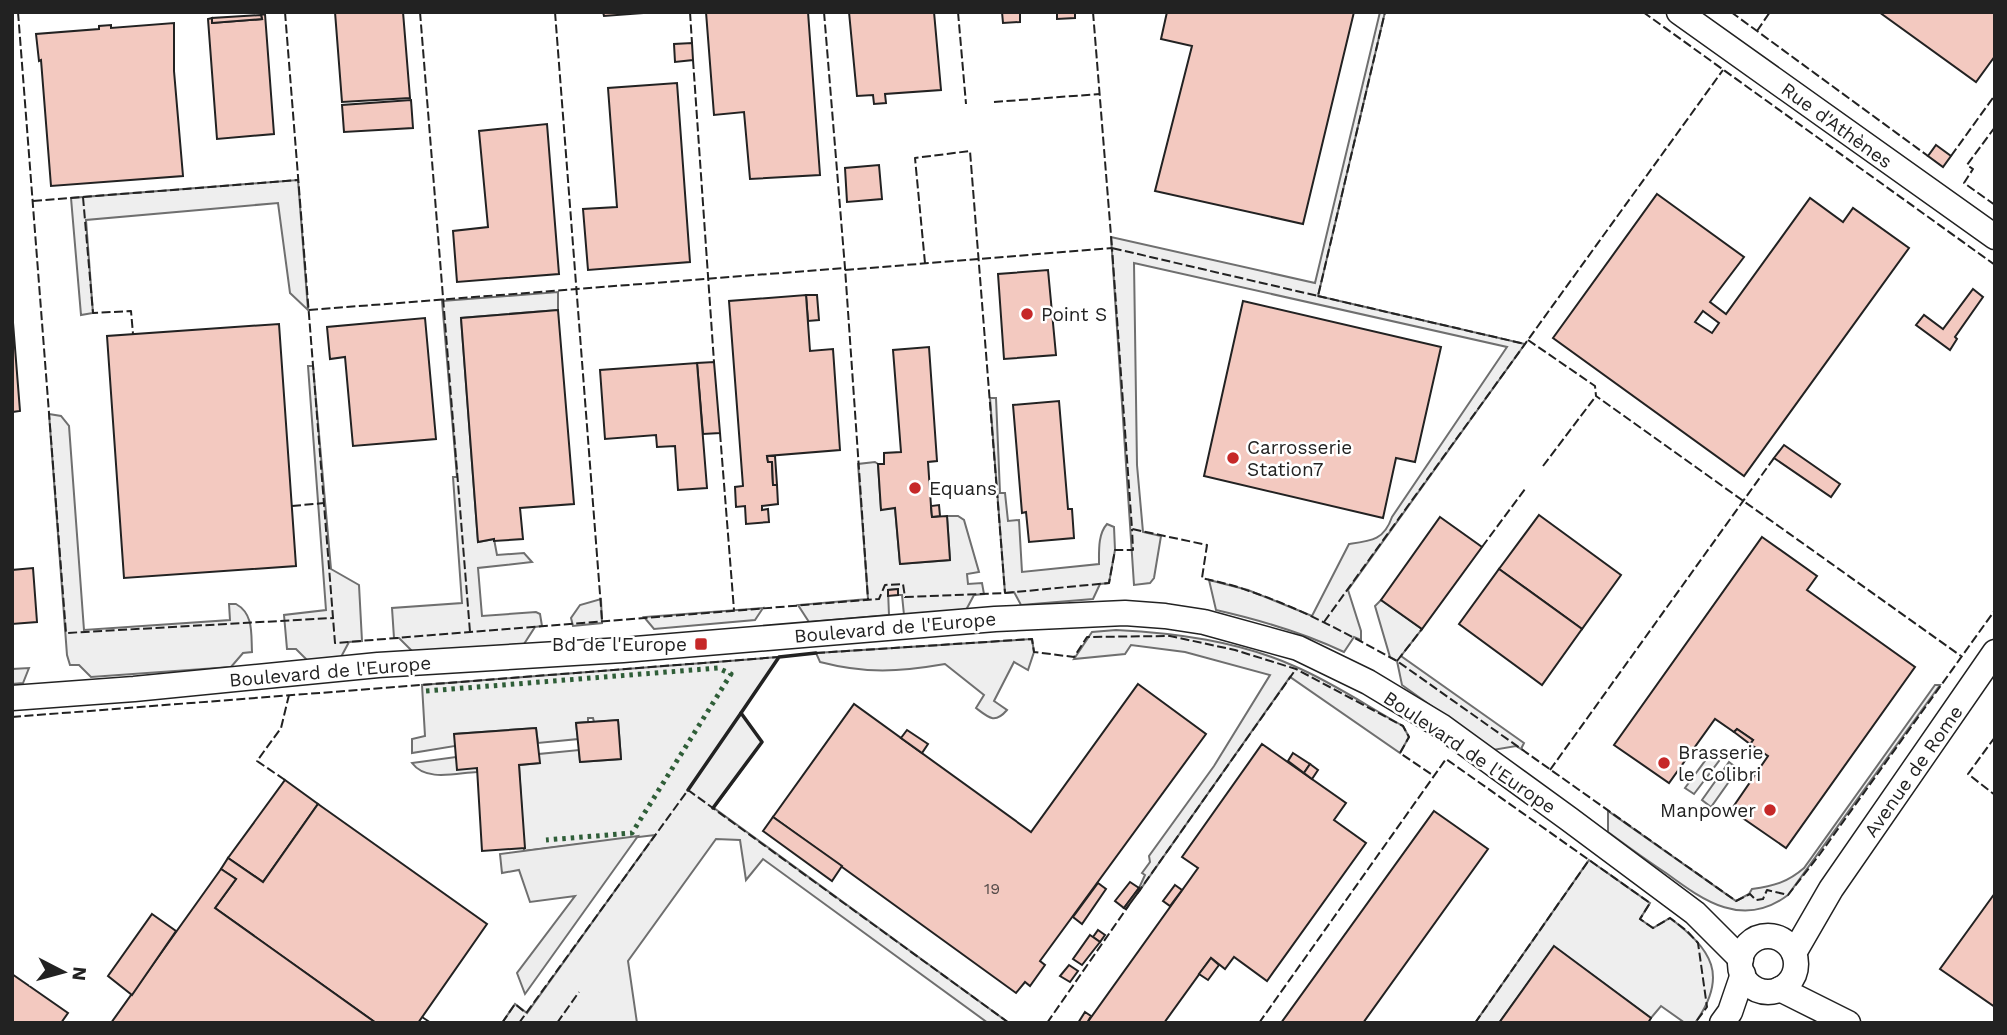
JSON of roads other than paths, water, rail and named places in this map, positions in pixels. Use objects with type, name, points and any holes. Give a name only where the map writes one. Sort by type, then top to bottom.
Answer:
[{"type":"street","name":"Rue d'Athènes","points":[[1679,12],[1995,237]]},
{"type":"street","name":"Boulevard de l'Europe","points":[[12,698],[378,665],[623,650],[995,619],[1125,613],[1205,622],[1298,648],[1368,682],[1441,726],[1695,913],[1742,967]]},
{"type":"street","name":"Avenue de Rome","points":[[1795,960],[1831,889],[1995,652]]},
{"type":"street","name":"Avenue de Rome","points":[[1764,938],[1831,889]]},
{"type":"street","name":"Boulevard de l'Europe","points":[[1695,913],[1764,938]]},
{"type":"street","points":[[1726,1017],[1749,944],[1764,938],[1785,942],[1795,960],[1848,1022]]},
{"type":"street","points":[[1726,1017],[1794,975],[1795,960]]},
{"type":"street","points":[[1742,967],[1752,986],[1773,990],[1848,1022]]},
{"type":"place","name":"Point S","points":[[1027,314]]},
{"type":"place","name":"Carrosserie Station7","points":[[1233,458]]},
{"type":"place","name":"Equans","points":[[915,488]]},
{"type":"place","name":"Bd de l'Europe","points":[[701,644]]},
{"type":"place","name":"Brasserie le Colibri","points":[[1664,763]]},
{"type":"place","name":"Manpower","points":[[1770,810]]}]
